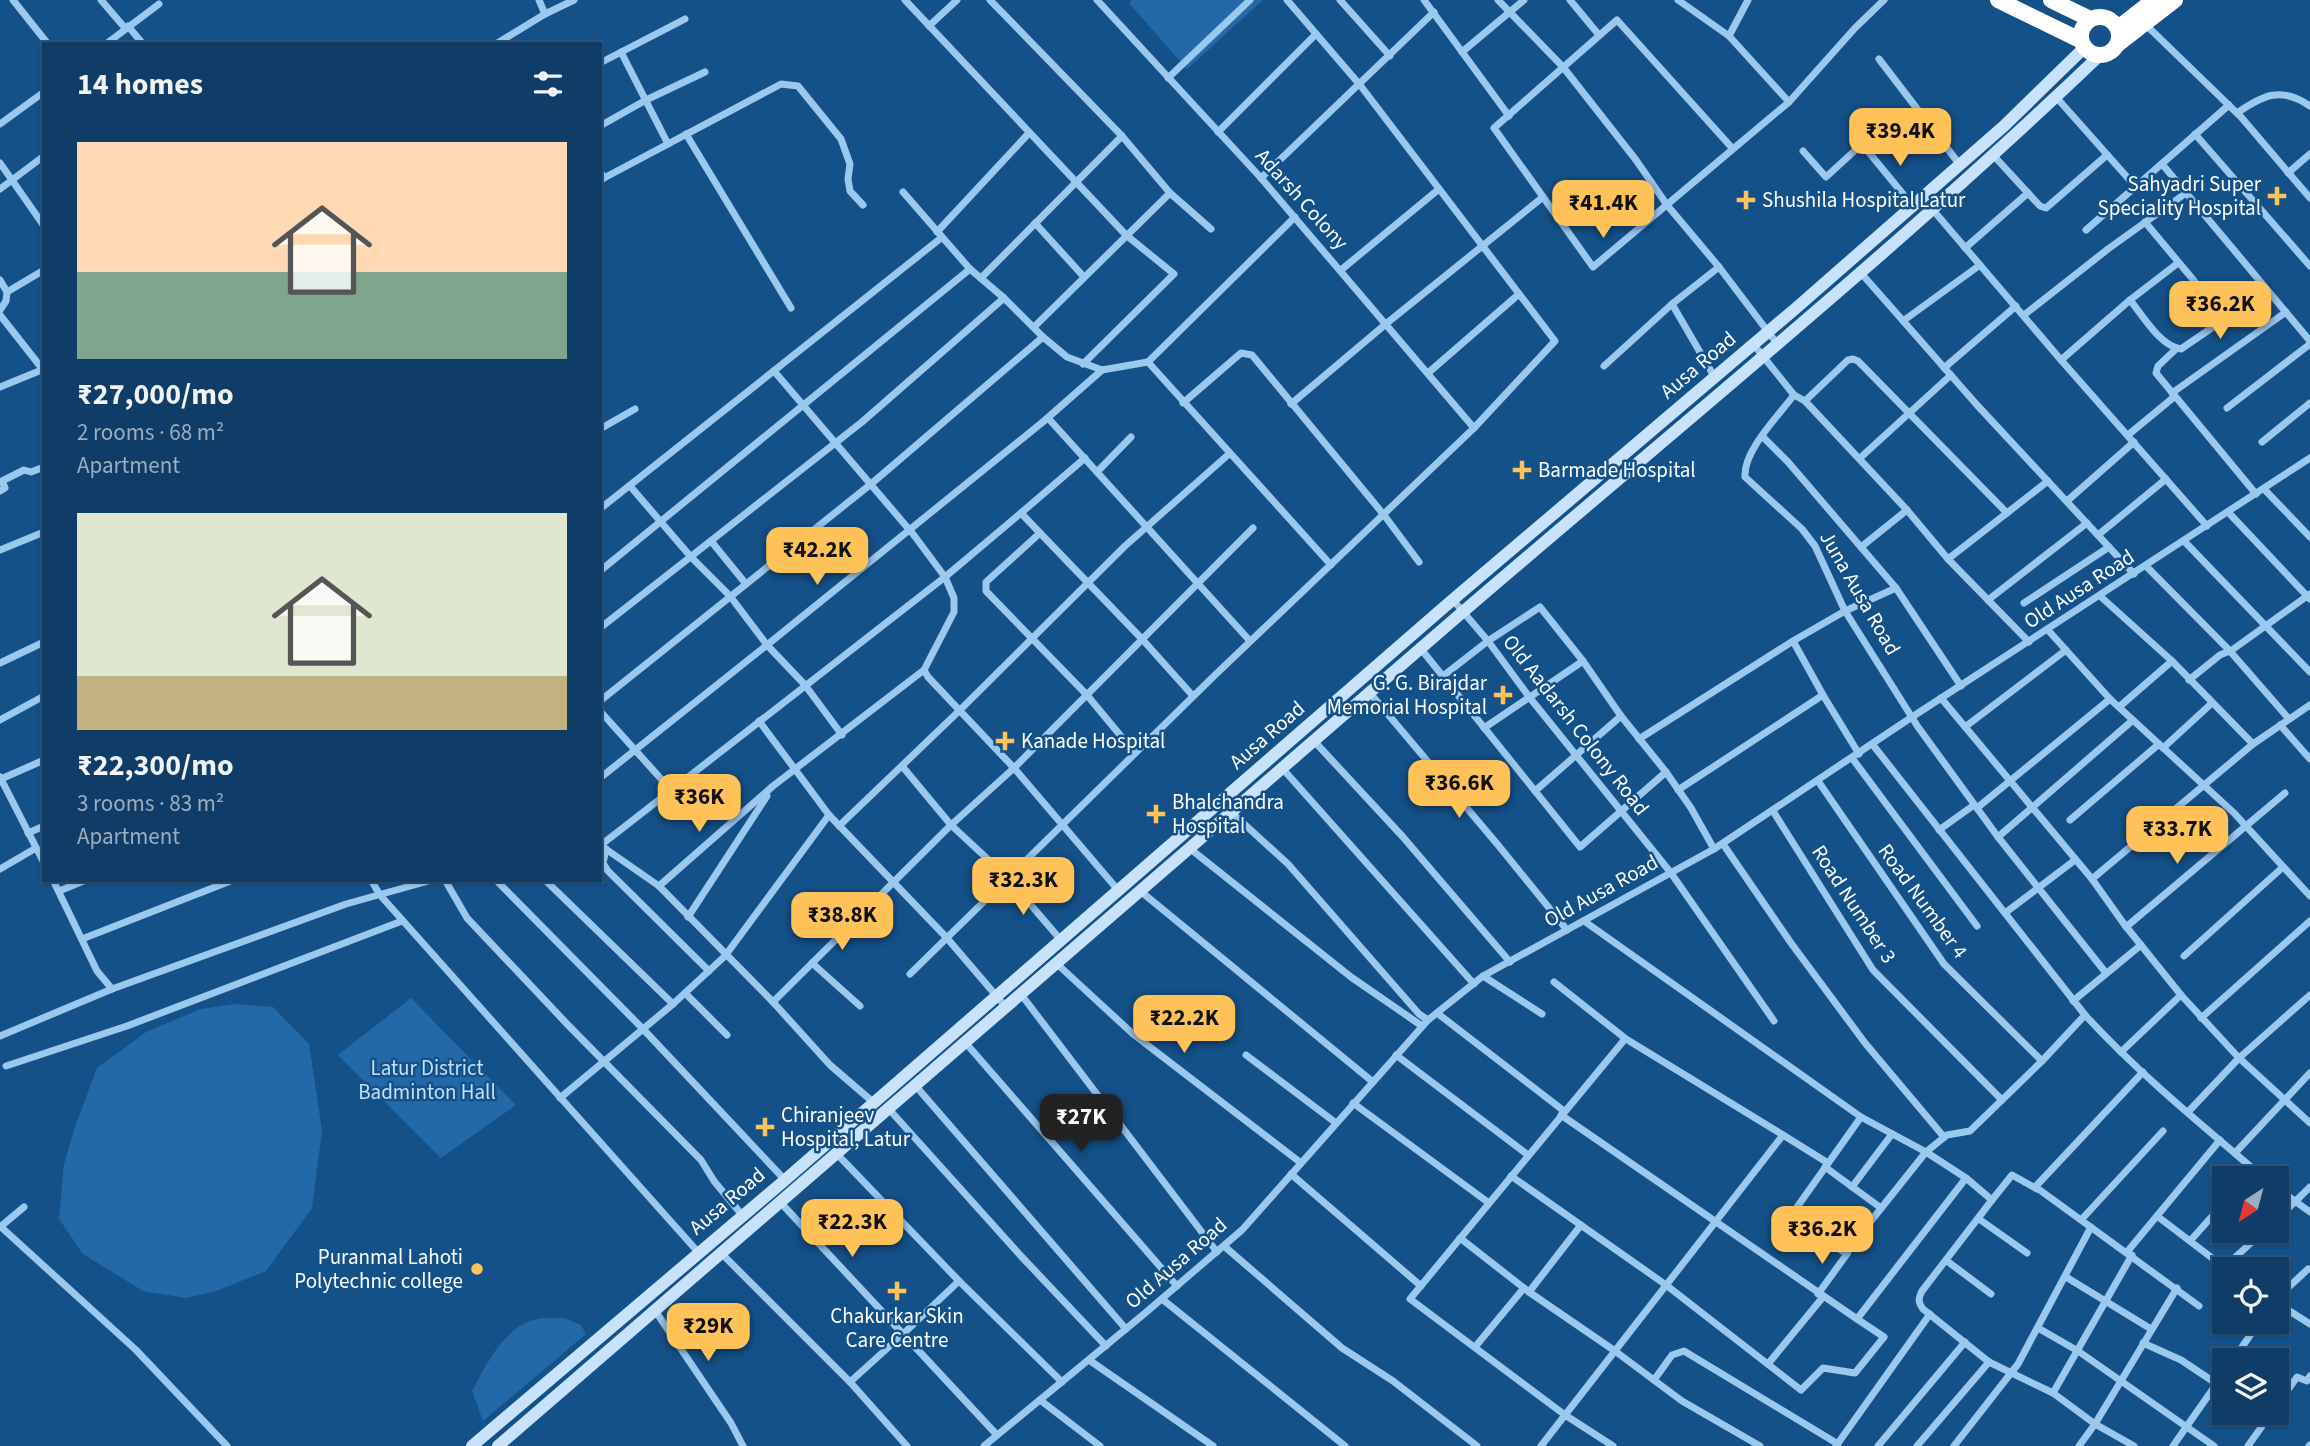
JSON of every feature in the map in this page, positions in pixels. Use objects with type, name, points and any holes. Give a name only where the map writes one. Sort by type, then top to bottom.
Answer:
[{"type":"highway","points":[[1998,0],[2082,44],[2091,54],[2099,56],[2114,51],[2118,36],[2154,0]]},
{"type":"highway","points":[[2051,0],[2091,19],[2106,18],[2118,36]]},
{"type":"highway","points":[[2118,36],[2145,23],[2175,0]]},
{"type":"highway","name":"Ausa Road","points":[[2082,44],[2084,24],[2091,19]]},
{"type":"main road","name":"Ausa Road","points":[[472,1446],[785,1180],[1453,600],[1769,332],[2004,126],[2082,44]]},
{"type":"main road","points":[[498,1446],[1188,847],[1861,273],[2099,56]]},
{"type":"street","points":[[13,0],[46,42]]},
{"type":"street","points":[[101,0],[141,42]]},
{"type":"street","points":[[539,0],[545,14]]},
{"type":"street","points":[[499,42],[574,0]]},
{"type":"street","points":[[905,0],[1126,235],[1174,274],[1083,364]]},
{"type":"street","points":[[929,26],[957,0]]},
{"type":"street","points":[[990,0],[1122,136],[1170,192],[1211,229]]},
{"type":"street","name":"Adarsh Colony","points":[[1097,0],[1261,178],[1474,428]]},
{"type":"street","points":[[1168,78],[1250,0]]},
{"type":"street","points":[[910,974],[1135,753],[1474,428],[1555,341],[1360,85],[1287,0]]},
{"type":"street","points":[[1340,0],[1390,56]]},
{"type":"street","points":[[1424,0],[1509,116]]},
{"type":"street","points":[[1498,0],[1563,67],[1636,160],[1667,205],[1719,267],[1778,345]]},
{"type":"street","points":[[1462,52],[1524,0]]},
{"type":"street","points":[[1570,0],[1600,35]]},
{"type":"street","points":[[1678,0],[1729,36],[1789,102]]},
{"type":"street","points":[[1733,149],[1617,20],[1494,128],[1593,267],[1789,102],[1855,28],[1884,0]]},
{"type":"street","points":[[1729,36],[1745,1]]},
{"type":"street","points":[[108,42],[159,4]]},
{"type":"street","points":[[1261,178],[1434,12]]},
{"type":"street","points":[[602,62],[685,19]]},
{"type":"street","points":[[2145,23],[2229,105],[2310,198]]},
{"type":"street","points":[[1218,132],[1316,34]]},
{"type":"street","points":[[621,52],[668,144]]},
{"type":"street","points":[[1879,59],[1960,164]]},
{"type":"street","points":[[602,125],[705,72]]},
{"type":"street","points":[[602,177],[781,84],[798,86],[841,139],[850,164],[850,191],[863,205]]},
{"type":"street","points":[[0,124],[42,93]]},
{"type":"street","points":[[2236,113],[2256,99],[2284,94],[2310,106]]},
{"type":"street","points":[[2056,97],[2135,187]]},
{"type":"street","points":[[2085,230],[2229,105]]},
{"type":"street","points":[[602,507],[939,235],[1029,133]]},
{"type":"street","points":[[686,134],[791,308]]},
{"type":"street","points":[[2195,134],[2310,266]]},
{"type":"street","points":[[981,278],[1122,136]]},
{"type":"street","points":[[1803,151],[1826,177],[1862,144],[1903,194],[1909,210]]},
{"type":"street","points":[[2288,173],[2310,154]]},
{"type":"street","points":[[1993,155],[2043,208],[2049,206],[2107,155]]},
{"type":"street","points":[[0,190],[42,158]]},
{"type":"street","points":[[0,163],[40,214]]},
{"type":"street","points":[[2162,164],[2310,342],[2227,408]]},
{"type":"street","points":[[1341,270],[1439,189]]},
{"type":"street","points":[[903,192],[970,269],[1043,337],[1067,357],[1102,370],[1148,362],[1295,217]]},
{"type":"street","points":[[1034,327],[1170,192]]},
{"type":"street","points":[[1965,248],[2028,193]]},
{"type":"street","points":[[2024,315],[2186,193]]},
{"type":"street","points":[[1292,404],[1543,197]]},
{"type":"street","points":[[1933,210],[2207,526]]},
{"type":"street","points":[[2145,222],[2226,319]]},
{"type":"street","points":[[1035,223],[1084,276]]},
{"type":"street","points":[[2061,360],[2130,300],[2178,263]]},
{"type":"street","points":[[1903,321],[1980,264]]},
{"type":"street","points":[[1604,366],[1672,304],[1719,267]]},
{"type":"street","points":[[602,569],[970,269]]},
{"type":"street","points":[[7,292],[42,272]]},
{"type":"street","points":[[1861,273],[1944,368],[2134,574]]},
{"type":"street","points":[[0,280],[7,292],[0,312],[42,369]]},
{"type":"street","points":[[2256,494],[2156,373],[2158,366],[2176,349],[2187,346],[2267,290]]},
{"type":"street","points":[[1428,373],[1519,294]]},
{"type":"street","points":[[602,626],[835,443],[1004,298]]},
{"type":"street","points":[[2130,300],[2161,338],[2176,349]]},
{"type":"street","points":[[1672,304],[1716,378]]},
{"type":"street","points":[[1944,368],[2016,306]]},
{"type":"street","points":[[2127,435],[2173,395],[2286,312]]},
{"type":"street","points":[[602,699],[870,484],[1043,337]]},
{"type":"street","points":[[1754,345],[1794,395],[1805,401],[1860,458],[1948,559],[2029,642]]},
{"type":"street","points":[[1183,403],[1241,353],[1252,355],[1384,514],[1419,562]]},
{"type":"street","points":[[1805,401],[1848,360],[1853,359],[1864,365],[2007,513]]},
{"type":"street","points":[[1148,362],[1331,565]]},
{"type":"street","points":[[0,387],[42,370]]},
{"type":"street","points":[[602,776],[910,531],[1102,370]]},
{"type":"street","points":[[659,886],[773,786],[796,771],[924,670],[954,612],[954,598],[945,577],[910,531],[774,371]]},
{"type":"street","points":[[1860,458],[1951,375]]},
{"type":"street","name":"Juna Ausa Road","points":[[1794,395],[1762,436],[1747,462],[1745,477],[1802,529],[1815,546],[1845,611],[1912,717],[1998,836],[2106,973]]},
{"type":"street","points":[[2262,442],[2310,404]]},
{"type":"street","points":[[602,428],[635,409]]},
{"type":"street","points":[[1048,418],[1250,642]]},
{"type":"street","points":[[1762,436],[1788,462],[1896,587],[1961,686]]},
{"type":"street","points":[[1097,472],[1130,437]]},
{"type":"street","points":[[2067,501],[2134,442]]},
{"type":"street","points":[[839,826],[1146,527],[1229,454]]},
{"type":"street","points":[[602,846],[945,577],[1085,458]]},
{"type":"street","name":"Old Ausa Road","points":[[988,1445],[1242,1230],[1425,1023],[1483,976],[1723,844],[1912,717],[2310,458]]},
{"type":"street","points":[[0,491],[5,488],[1,480],[24,470],[31,472],[42,468]]},
{"type":"street","points":[[2098,535],[2166,479]]},
{"type":"street","points":[[1948,559],[2048,481]]},
{"type":"street","points":[[629,486],[730,597],[767,645],[805,685],[842,734]]},
{"type":"street","points":[[2264,489],[2310,537]]},
{"type":"street","points":[[1861,547],[1907,510]]},
{"type":"street","points":[[2189,680],[2309,597],[2228,512]]},
{"type":"street","points":[[1021,513],[1194,696]]},
{"type":"street","points":[[1988,600],[2087,523]]},
{"type":"street","points":[[773,1002],[951,824],[1014,768],[1253,528]]},
{"type":"street","points":[[0,550],[42,533]]},
{"type":"street","points":[[1040,534],[986,582],[986,591],[1086,694],[1135,753]]},
{"type":"street","points":[[711,541],[746,584]]},
{"type":"street","points":[[2184,541],[2310,672]]},
{"type":"street","points":[[2024,603],[2109,547]]},
{"type":"street","points":[[2146,566],[2229,650],[2288,719]]},
{"type":"street","points":[[1639,739],[1793,640],[1896,587]]},
{"type":"street","points":[[2100,596],[2172,661],[2253,744]]},
{"type":"street","name":"Old Aadarsh Colony Road","points":[[1453,600],[1671,873],[1774,1021]]},
{"type":"street","points":[[1443,677],[1488,641],[1540,607],[1692,808],[1714,849]]},
{"type":"street","points":[[2047,629],[2110,699],[2245,826],[2310,896]]},
{"type":"street","points":[[1793,640],[1856,756],[1977,926]]},
{"type":"street","points":[[0,663],[42,643]]},
{"type":"street","points":[[1421,649],[1580,847],[1666,772]]},
{"type":"street","points":[[1965,727],[2066,650]]},
{"type":"street","points":[[1484,728],[1583,661]]},
{"type":"street","points":[[2119,707],[2172,661]]},
{"type":"street","points":[[924,670],[1014,768],[1118,890]]},
{"type":"street","points":[[1370,693],[1567,930]]},
{"type":"street","points":[[1678,790],[1823,695]]},
{"type":"street","points":[[0,720],[42,697]]},
{"type":"street","points":[[1941,698],[2092,879],[2126,927],[2181,995],[2239,1058],[2310,1123]]},
{"type":"street","points":[[1939,830],[2010,782],[2110,699]]},
{"type":"street","points":[[2070,820],[2212,703]]},
{"type":"street","points":[[2092,879],[2253,744],[2310,705]]},
{"type":"street","points":[[602,714],[671,790]]},
{"type":"street","points":[[1535,791],[1621,716]]},
{"type":"street","points":[[1998,836],[2133,720]]},
{"type":"street","points":[[759,722],[829,815],[946,937],[1005,1006]]},
{"type":"street","points":[[2280,725],[2310,759]]},
{"type":"street","points":[[1314,741],[1403,837],[1510,962]]},
{"type":"street","points":[[1873,745],[2085,1015],[2121,1052],[2250,1166]]},
{"type":"street","points":[[42,761],[1,778],[42,860]]},
{"type":"street","points":[[902,766],[951,824],[1007,877],[1060,939]]},
{"type":"street","points":[[1282,768],[1474,984]]},
{"type":"street","name":"Road Number 4","points":[[1818,781],[1944,964],[2042,1061]]},
{"type":"street","points":[[688,917],[773,786]]},
{"type":"street","points":[[2126,927],[2285,793]]},
{"type":"street","name":"Road Number 3","points":[[1773,811],[1873,970],[2002,1100]]},
{"type":"street","points":[[1231,812],[1288,864],[1425,1023]]},
{"type":"street","points":[[560,1098],[673,1004],[725,956],[829,815]]},
{"type":"street","points":[[28,833],[42,827]]},
{"type":"street","points":[[1723,844],[1865,1044],[1944,1137]]},
{"type":"street","points":[[602,846],[659,886],[773,1002],[830,1065],[873,1102]]},
{"type":"street","points":[[602,846],[603,863],[608,871],[709,971]]},
{"type":"street","points":[[1188,847],[1351,977],[1425,1023]]},
{"type":"street","points":[[0,869],[36,849]]},
{"type":"street","points":[[2004,913],[2075,860]]},
{"type":"street","points":[[2184,956],[2283,867]]},
{"type":"street","points":[[54,882],[97,971],[112,989]]},
{"type":"street","points":[[59,891],[81,882]]},
{"type":"street","points":[[82,939],[228,882]]},
{"type":"street","points":[[372,882],[402,921],[698,1252]]},
{"type":"street","points":[[0,1036],[112,989],[346,904],[425,882]]},
{"type":"street","points":[[446,882],[467,918],[701,1160],[714,1181],[742,1215]]},
{"type":"street","points":[[498,882],[643,1029],[785,1180]]},
{"type":"street","points":[[547,882],[673,1004]]},
{"type":"street","points":[[1139,890],[1373,1082]]},
{"type":"street","points":[[6,1066],[127,1026],[402,921]]},
{"type":"street","points":[[1584,921],[1861,1118],[1926,1152],[1966,1178],[1992,1200]]},
{"type":"street","points":[[2201,1018],[2310,921]]},
{"type":"street","points":[[2073,1001],[2141,945]]},
{"type":"street","points":[[1056,962],[1133,1034],[1301,1163]]},
{"type":"street","points":[[812,963],[860,1006]]},
{"type":"street","points":[[1483,976],[1542,1014]]},
{"type":"street","points":[[1554,982],[1625,1039],[1783,1135],[1827,1165],[1881,1208]]},
{"type":"street","points":[[685,993],[727,1035]]},
{"type":"street","points":[[1020,993],[1221,1249],[1342,1348],[1393,1381],[1477,1446]]},
{"type":"street","points":[[2121,1052],[2181,995]]},
{"type":"street","points":[[2188,1112],[2239,1058],[2310,995]]},
{"type":"street","points":[[1437,1013],[1562,1113],[1714,1223],[1884,1337],[1855,1373],[1823,1368],[1801,1390],[1666,1285],[1511,1176]]},
{"type":"street","points":[[1768,1364],[1821,1296],[1851,1246],[1926,1152],[1944,1137],[1970,1131],[2085,1015]]},
{"type":"street","points":[[1613,1446],[1565,1415],[1410,1299],[1625,1039]]},
{"type":"street","points":[[964,1041],[1177,1286]]},
{"type":"street","points":[[1246,1055],[1336,1123]]},
{"type":"street","points":[[1396,1055],[1528,1155]]},
{"type":"street","points":[[2037,1189],[2037,1185],[2143,1072]]},
{"type":"street","points":[[2235,1153],[2310,1073]]},
{"type":"street","points":[[913,1084],[1126,1329]]},
{"type":"street","points":[[1353,1103],[1489,1203]]},
{"type":"street","points":[[887,1107],[1106,1346]]},
{"type":"street","points":[[1847,1254],[1790,1217],[1861,1118]]},
{"type":"street","points":[[2081,1220],[2163,1131]]},
{"type":"street","points":[[1852,1187],[1892,1134]]},
{"type":"street","points":[[1541,1446],[1783,1135]]},
{"type":"street","points":[[2053,1393],[2106,1303],[2129,1254],[2220,1140]]},
{"type":"street","points":[[836,1153],[959,1281],[1062,1382]]},
{"type":"street","points":[[1291,1174],[1421,1286]]},
{"type":"street","points":[[2134,1446],[2095,1424],[2053,1393],[1989,1362],[1923,1309],[1918,1298],[2012,1175],[2037,1189],[2199,1306]]},
{"type":"street","points":[[1857,1319],[1966,1178]]},
{"type":"street","points":[[2289,1208],[2310,1187]]},
{"type":"street","points":[[2289,1196],[2310,1212]]},
{"type":"street","points":[[780,1202],[997,1435]]},
{"type":"street","points":[[24,1207],[0,1226],[136,1350],[227,1446]]},
{"type":"street","points":[[2157,1216],[2220,1264],[2224,1265],[2251,1243]]},
{"type":"street","points":[[2190,1241],[2212,1216]]},
{"type":"street","points":[[1979,1219],[2027,1253]]},
{"type":"street","points":[[1475,1347],[1581,1225]]},
{"type":"street","points":[[1954,1446],[2011,1373],[2066,1277],[2091,1227]]},
{"type":"street","points":[[1460,1238],[1526,1290],[1682,1401],[1760,1446]]},
{"type":"street","points":[[709,1242],[850,1382],[907,1446]]},
{"type":"street","points":[[1947,1261],[1992,1294]]},
{"type":"street","points":[[2289,1289],[2309,1269]]},
{"type":"street","points":[[2066,1277],[2151,1329]]},
{"type":"street","points":[[850,1382],[959,1281]]},
{"type":"street","points":[[2079,1446],[2177,1288]]},
{"type":"street","points":[[645,1298],[731,1423],[743,1446]]},
{"type":"street","points":[[1162,1299],[1345,1446]]},
{"type":"street","points":[[2289,1309],[2310,1324]]},
{"type":"street","points":[[1654,1380],[1672,1355],[1684,1350],[1840,1445],[1930,1314]]},
{"type":"street","points":[[2038,1328],[2078,1351],[2214,1446]]},
{"type":"street","points":[[1878,1446],[1965,1342]]},
{"type":"street","points":[[2143,1343],[2181,1360],[2212,1381]]},
{"type":"street","points":[[1089,1360],[1213,1446]]},
{"type":"street","points":[[1917,1446],[1989,1362]]},
{"type":"street","points":[[2289,1388],[2297,1377],[2307,1381],[2310,1376]]},
{"type":"street","points":[[2173,1446],[2212,1391]]},
{"type":"street","points":[[1040,1400],[1100,1446]]},
{"type":"street","points":[[2248,1446],[2263,1425]]},
{"type":"street","points":[[1738,1446],[1745,1437]]},
{"type":"green space","points":[[1132,0],[1263,0],[1187,69],[1129,3]]},
{"type":"green space","name":"Latur District Badminton Hall","points":[[411,998],[516,1105],[441,1158],[338,1055]]},
{"type":"green space","points":[[235,1004],[273,1007],[309,1044],[322,1130],[312,1208],[266,1271],[216,1291],[186,1298],[143,1291],[83,1254],[59,1219],[64,1164],[75,1127],[97,1068],[146,1032],[201,1009]]},
{"type":"green space","points":[[540,1318],[564,1318],[581,1325],[586,1334],[483,1421],[472,1391],[497,1348],[505,1338],[525,1323]]},
{"type":"place","name":"Sahyadri Super Speciality Hospital","points":[[2277,196]]},
{"type":"place","name":"Shushila Hospital Latur","points":[[1746,200]]},
{"type":"place","name":"Barmade Hospital","points":[[1522,470]]},
{"type":"place","name":"G. G. Birajdar Memorial Hospital","points":[[1503,695]]},
{"type":"place","name":"Kanade Hospital","points":[[1005,741]]},
{"type":"place","name":"Bhalchandra Hospital","points":[[1156,814]]},
{"type":"place","name":"Chiranjeev Hospital, Latur","points":[[765,1127]]},
{"type":"place","name":"Puranmal Lahoti Polytechnic college","points":[[477,1269]]},
{"type":"place","name":"Chakurkar Skin Care Centre","points":[[897,1291]]}]
